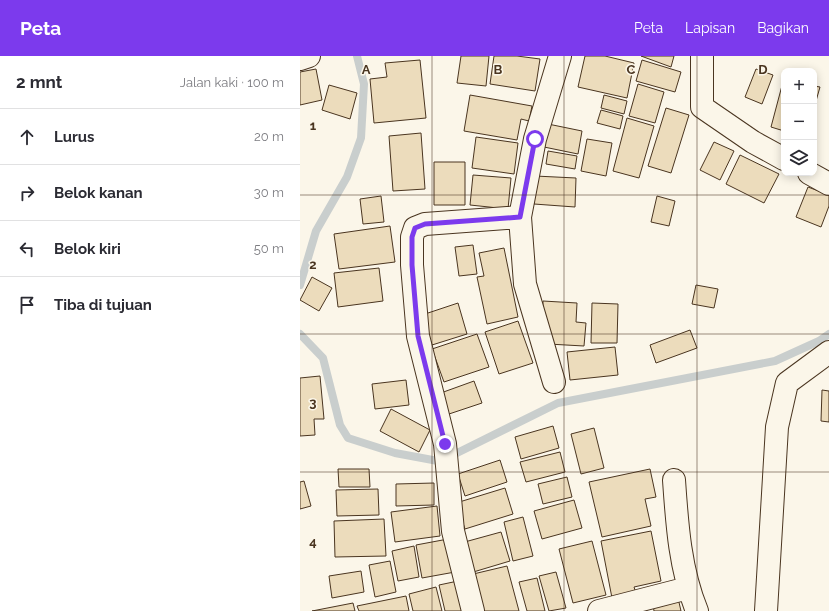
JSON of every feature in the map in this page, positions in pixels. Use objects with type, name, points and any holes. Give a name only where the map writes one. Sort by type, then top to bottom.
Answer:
[{"type":"street","points":[[300,58],[309,56]]},
{"type":"street","points":[[554,382],[526,284],[520,217],[535,139],[560,56]]},
{"type":"street","points":[[702,56],[702,107],[753,142],[781,157]]},
{"type":"street","points":[[814,176],[829,184]]},
{"type":"street","points":[[472,611],[453,531],[445,444],[418,336],[412,265],[412,237],[415,228],[425,224],[520,217]]},
{"type":"street","points":[[766,611],[777,428],[787,383],[829,352]]},
{"type":"street","points":[[674,480],[676,517],[688,588],[697,611]]},
{"type":"street","points":[[599,611],[688,588]]},
{"type":"building","points":[[461,56],[489,56],[486,86],[457,83]]},
{"type":"building","points":[[494,56],[517,56],[540,59],[535,91],[490,84]]},
{"type":"building","points":[[585,56],[605,56],[634,63],[627,98],[578,87]]},
{"type":"building","points":[[641,56],[674,56],[671,67]]},
{"type":"building","points":[[420,60],[426,118],[374,123],[370,79],[387,77],[385,63]]},
{"type":"building","points":[[642,60],[681,72],[675,92],[636,81]]},
{"type":"building","points":[[316,69],[322,100],[300,105],[300,72]]},
{"type":"building","points":[[756,69],[773,75],[762,104],[745,97]]},
{"type":"building","points":[[638,84],[664,92],[655,123],[629,116]]},
{"type":"building","points":[[329,85],[357,93],[350,119],[322,110]]},
{"type":"building","points":[[817,86],[820,87],[817,98]]},
{"type":"building","points":[[781,89],[781,130],[771,127]]},
{"type":"building","points":[[470,95],[532,106],[529,121],[521,119],[517,140],[464,131]]},
{"type":"building","points":[[604,95],[627,101],[624,114],[601,108]]},
{"type":"building","points":[[666,108],[689,115],[671,173],[648,166]]},
{"type":"building","points":[[601,110],[623,116],[620,129],[597,123]]},
{"type":"building","points":[[627,118],[654,126],[639,178],[613,171]]},
{"type":"building","points":[[548,124],[582,131],[578,154],[544,147]]},
{"type":"building","points":[[421,133],[425,189],[393,191],[389,136]]},
{"type":"building","points":[[476,137],[518,143],[514,174],[472,168]]},
{"type":"building","points":[[587,139],[612,143],[606,176],[581,171]]},
{"type":"building","points":[[714,142],[734,151],[720,180],[700,170]]},
{"type":"building","points":[[548,151],[577,156],[575,169],[546,164]]},
{"type":"building","points":[[740,155],[779,174],[764,203],[726,184]]},
{"type":"building","points":[[434,162],[465,162],[465,205],[434,205]]},
{"type":"building","points":[[473,175],[511,178],[508,209],[470,205]]},
{"type":"building","points":[[535,176],[576,178],[575,207],[534,204]]},
{"type":"building","points":[[808,187],[829,195],[829,206],[821,227],[796,217]]},
{"type":"building","points":[[381,196],[384,222],[363,224],[360,199]]},
{"type":"building","points":[[657,196],[675,201],[669,226],[651,222]]},
{"type":"building","points":[[390,226],[395,262],[339,269],[334,234]]},
{"type":"building","points":[[473,245],[477,274],[459,276],[455,247]]},
{"type":"building","points":[[504,248],[518,317],[487,324],[477,277],[484,276],[479,253]]},
{"type":"building","points":[[379,268],[383,301],[338,307],[334,273]]},
{"type":"building","points":[[312,277],[332,288],[319,311],[300,300]]},
{"type":"building","points":[[696,285],[718,289],[714,308],[692,304]]},
{"type":"building","points":[[543,301],[577,303],[576,322],[586,323],[584,346],[548,344],[549,326],[542,325]]},
{"type":"building","points":[[458,303],[467,334],[432,345],[422,315]]},
{"type":"building","points":[[592,303],[618,304],[617,343],[591,343]]},
{"type":"building","points":[[518,321],[533,363],[499,374],[485,332]]},
{"type":"building","points":[[690,330],[697,348],[656,363],[650,345]]},
{"type":"building","points":[[477,334],[489,367],[444,382],[432,349]]},
{"type":"building","points":[[615,347],[618,375],[570,380],[567,352]]},
{"type":"building","points":[[320,376],[324,419],[314,419],[315,435],[300,436],[300,378]]},
{"type":"building","points":[[406,380],[409,405],[375,409],[372,384]]},
{"type":"building","points":[[474,381],[482,403],[446,415],[438,394]]},
{"type":"building","points":[[822,390],[829,391],[829,422],[821,421]]},
{"type":"building","points":[[391,409],[430,430],[419,452],[380,431]]},
{"type":"building","points":[[553,426],[559,448],[521,459],[515,437]]},
{"type":"building","points":[[594,428],[604,468],[581,474],[571,434]]},
{"type":"building","points":[[560,452],[565,472],[526,482],[520,462]]},
{"type":"building","points":[[500,460],[507,482],[465,496],[458,474]]},
{"type":"building","points":[[338,469],[369,469],[370,487],[339,487]]},
{"type":"building","points":[[650,469],[656,497],[645,499],[651,526],[602,537],[589,482]]},
{"type":"building","points":[[567,477],[572,497],[543,504],[538,484]]},
{"type":"building","points":[[304,481],[311,506],[300,509],[300,482]]},
{"type":"building","points":[[434,483],[434,505],[396,506],[396,484]]},
{"type":"building","points":[[505,488],[513,514],[465,529],[456,503]]},
{"type":"building","points":[[378,489],[379,515],[337,516],[336,490]]},
{"type":"building","points":[[574,500],[582,528],[542,539],[534,511]]},
{"type":"building","points":[[437,506],[440,536],[395,542],[391,512]]},
{"type":"building","points":[[523,517],[533,556],[513,561],[504,522]]},
{"type":"building","points":[[384,519],[386,556],[335,557],[334,521]]},
{"type":"building","points":[[651,531],[661,581],[634,587],[636,593],[612,598],[601,541]]},
{"type":"building","points":[[501,532],[510,561],[470,573],[461,543]]},
{"type":"building","points":[[448,539],[455,572],[422,578],[416,545]]},
{"type":"building","points":[[592,541],[606,595],[573,603],[559,549]]},
{"type":"building","points":[[414,546],[419,577],[398,581],[392,551]]},
{"type":"building","points":[[390,561],[396,592],[375,597],[369,565]]},
{"type":"building","points":[[507,566],[519,611],[478,611],[469,575]]},
{"type":"building","points":[[361,571],[364,592],[332,598],[329,576]]},
{"type":"building","points":[[556,572],[566,608],[549,611],[539,576]]},
{"type":"building","points":[[537,578],[545,611],[527,611],[519,582]]},
{"type":"building","points":[[458,581],[465,611],[445,611],[439,585]]},
{"type":"building","points":[[436,587],[442,611],[413,611],[409,594]]},
{"type":"building","points":[[406,596],[409,611],[359,611],[357,606]]},
{"type":"building","points":[[678,598],[681,611],[654,611],[653,605]]},
{"type":"building","points":[[353,603],[355,611],[312,611]]},
{"type":"waterway","points":[[300,285],[316,231],[347,177],[361,138],[364,84],[357,56]]},
{"type":"waterway","points":[[300,334],[323,358],[340,425],[348,438],[395,453],[438,461],[558,403],[775,361],[819,341],[829,334]]},
{"type":"route","points":[[445,444],[418,336],[412,265],[412,237],[415,228],[425,224],[520,217],[535,139]]}]
